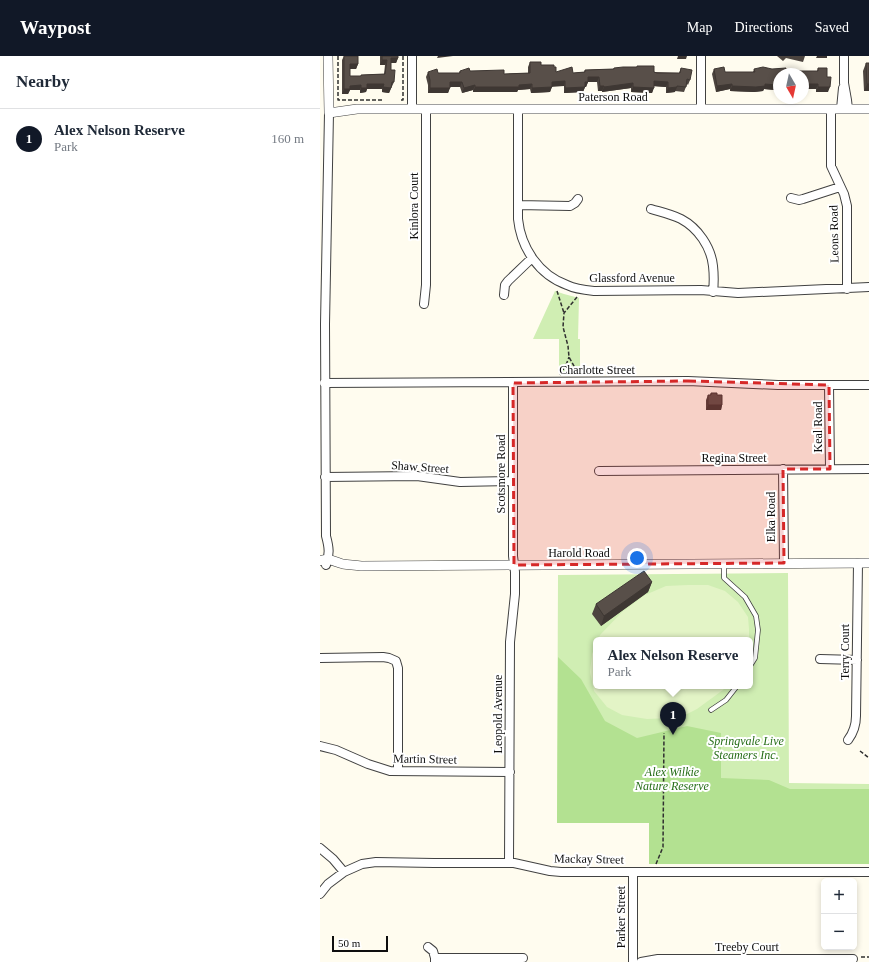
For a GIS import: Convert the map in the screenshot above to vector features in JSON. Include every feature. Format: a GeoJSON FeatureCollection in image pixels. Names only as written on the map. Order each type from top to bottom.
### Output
{"type":"FeatureCollection","features":[{"type":"Feature","properties":{"kind":"street"},"geometry":{"type":"LineString","coordinates":[[324,562],[323,547],[326,536],[322,406],[324,383],[324,205],[329,109],[328,56]]}},
{"type":"Feature","properties":{"kind":"street"},"geometry":{"type":"LineString","coordinates":[[412,56],[412,109]]}},
{"type":"Feature","properties":{"kind":"street"},"geometry":{"type":"LineString","coordinates":[[701,56],[701,109]]}},
{"type":"Feature","properties":{"kind":"street"},"geometry":{"type":"LineString","coordinates":[[844,56],[844,83],[841,100],[844,109]]}},
{"type":"Feature","properties":{"kind":"street","name":"Paterson Road"},"geometry":{"type":"LineString","coordinates":[[329,109],[869,109]]}},
{"type":"Feature","properties":{"kind":"street","name":"Kinlora Court"},"geometry":{"type":"LineString","coordinates":[[424,304],[426,285],[426,109]]}},
{"type":"Feature","properties":{"kind":"street","name":"Glassford Avenue"},"geometry":{"type":"LineString","coordinates":[[518,109],[518,219],[520,231],[524,244],[532,258],[549,276],[562,284],[577,289],[594,290],[701,290],[738,293],[869,287]]}},
{"type":"Feature","properties":{"kind":"street","name":"Leons Road"},"geometry":{"type":"LineString","coordinates":[[831,109],[831,166],[844,194],[847,206],[847,288]]}},
{"type":"Feature","properties":{"kind":"street"},"geometry":{"type":"LineString","coordinates":[[790,198],[799,200],[840,188]]}},
{"type":"Feature","properties":{"kind":"street"},"geometry":{"type":"LineString","coordinates":[[518,205],[570,206],[578,199]]}},
{"type":"Feature","properties":{"kind":"street"},"geometry":{"type":"LineString","coordinates":[[651,209],[673,215],[682,220],[702,238],[710,252],[712,260],[714,292]]}},
{"type":"Feature","properties":{"kind":"street"},"geometry":{"type":"LineString","coordinates":[[504,295],[505,285],[508,281],[532,258]]}},
{"type":"Feature","properties":{"kind":"street","name":"Scotsmore Road"},"geometry":{"type":"LineString","coordinates":[[513,382],[514,565]]}},
{"type":"Feature","properties":{"kind":"street","name":"Charlotte Street"},"geometry":{"type":"LineString","coordinates":[[324,383],[688,382],[778,386],[869,385]]}},
{"type":"Feature","properties":{"kind":"street","name":"Keal Road"},"geometry":{"type":"LineString","coordinates":[[830,385],[830,469]]}},
{"type":"Feature","properties":{"kind":"street","name":"Regina Street"},"geometry":{"type":"LineString","coordinates":[[600,471],[869,469]]}},
{"type":"Feature","properties":{"kind":"street","name":"Elka Road"},"geometry":{"type":"LineString","coordinates":[[783,470],[784,564]]}},
{"type":"Feature","properties":{"kind":"street","name":"Shaw Street"},"geometry":{"type":"LineString","coordinates":[[325,477],[417,476],[460,482],[513,481]]}},
{"type":"Feature","properties":{"kind":"street","name":"Harold Road"},"geometry":{"type":"LineString","coordinates":[[324,562],[342,569],[361,566],[869,563]]}},
{"type":"Feature","properties":{"kind":"street","name":"Terry Court"},"geometry":{"type":"LineString","coordinates":[[848,740],[852,734],[856,722],[858,563]]}},
{"type":"Feature","properties":{"kind":"street","name":"Leopold Avenue"},"geometry":{"type":"LineString","coordinates":[[509,863],[510,642],[515,603],[514,565]]}},
{"type":"Feature","properties":{"kind":"street"},"geometry":{"type":"LineString","coordinates":[[320,658],[383,657],[396,661],[398,668],[398,771]]}},
{"type":"Feature","properties":{"kind":"street"},"geometry":{"type":"LineString","coordinates":[[820,659],[857,660]]}},
{"type":"Feature","properties":{"kind":"street","name":"Martin Street"},"geometry":{"type":"LineString","coordinates":[[320,746],[336,750],[359,761],[390,770],[510,772]]}},
{"type":"Feature","properties":{"kind":"street"},"geometry":{"type":"LineString","coordinates":[[320,848],[344,872]]}},
{"type":"Feature","properties":{"kind":"street","name":"Mackay Street"},"geometry":{"type":"LineString","coordinates":[[320,894],[328,884],[344,872],[362,864],[376,862],[509,863],[554,872],[869,872]]}},
{"type":"Feature","properties":{"kind":"street","name":"Parker Street"},"geometry":{"type":"LineString","coordinates":[[633,872],[633,962]]}},
{"type":"Feature","properties":{"kind":"street"},"geometry":{"type":"LineString","coordinates":[[428,947],[433,951],[435,960],[523,958]]}},
{"type":"Feature","properties":{"kind":"street","name":"Treeby Court"},"geometry":{"type":"LineString","coordinates":[[641,962],[658,959],[853,959]]}},
{"type":"Feature","properties":{"kind":"lane"},"geometry":{"type":"LineString","coordinates":[[724,564],[724,578],[745,596],[756,616],[758,637],[755,658],[753,661]]}},
{"type":"Feature","properties":{"kind":"lane"},"geometry":{"type":"LineString","coordinates":[[711,710],[726,700],[735,689]]}},
{"type":"Feature","properties":{"kind":"path"},"geometry":{"type":"LineString","coordinates":[[338,56],[338,100],[389,100]]}},
{"type":"Feature","properties":{"kind":"path"},"geometry":{"type":"LineString","coordinates":[[396,100],[403,100],[403,56]]}},
{"type":"Feature","properties":{"kind":"path"},"geometry":{"type":"LineString","coordinates":[[557,291],[564,313],[563,327],[569,357],[579,375]]}},
{"type":"Feature","properties":{"kind":"path"},"geometry":{"type":"LineString","coordinates":[[564,313],[577,297]]}},
{"type":"Feature","properties":{"kind":"path"},"geometry":{"type":"LineString","coordinates":[[560,375],[569,357]]}},
{"type":"Feature","properties":{"kind":"path"},"geometry":{"type":"LineString","coordinates":[[653,872],[663,847],[664,733]]}},
{"type":"Feature","properties":{"kind":"path"},"geometry":{"type":"LineString","coordinates":[[860,751],[869,758]]}},
{"type":"Feature","properties":{"kind":"highlighted area"},"geometry":{"type":"Polygon","coordinates":[[[688,381],[829,385],[830,469],[783,469],[784,563],[514,565],[513,383],[688,381]]]}},
{"type":"Feature","properties":{"kind":"green space"},"geometry":{"type":"Polygon","coordinates":[[[555,291],[579,298],[578,339],[580,339],[580,374],[559,374],[559,339],[533,339],[555,291]]]}},
{"type":"Feature","properties":{"kind":"green space","name":"Springvale Live Steamers Inc."},"geometry":{"type":"Polygon","coordinates":[[[788,573],[789,783],[869,784],[869,864],[649,864],[649,823],[557,823],[558,575],[788,573]]]}},
{"type":"Feature","properties":{"kind":"green space"},"geometry":{"type":"Polygon","coordinates":[[[708,585],[725,591],[738,602],[748,617],[749,637],[599,637],[622,612],[645,595],[666,586],[708,585]]]}},
{"type":"Feature","properties":{"kind":"green space"},"geometry":{"type":"Polygon","coordinates":[[[593,652],[593,686],[590,672],[593,652]]]}},
{"type":"Feature","properties":{"kind":"green space","name":"Alex Wilkie Nature Reserve"},"geometry":{"type":"Polygon","coordinates":[[[558,657],[581,679],[605,721],[637,738],[687,726],[721,733],[721,778],[769,780],[790,789],[869,789],[869,864],[649,864],[649,823],[557,823],[558,657]]]}},
{"type":"Feature","properties":{"kind":"green space"},"geometry":{"type":"Polygon","coordinates":[[[594,689],[724,689],[697,709],[687,714],[671,718],[647,719],[622,715],[607,707],[594,689]]]}},
{"type":"Feature","properties":{"kind":"building"},"geometry":{"type":"Polygon","coordinates":[[[344,56],[358,56],[358,64],[350,64],[350,76],[361,76],[385,74],[387,60],[382,60],[382,56],[398,56],[398,58],[391,58],[391,70],[395,70],[394,82],[392,82],[391,88],[383,87],[384,84],[367,84],[367,88],[361,88],[361,85],[350,86],[350,89],[344,89],[344,56]]]}},
{"type":"Feature","properties":{"kind":"building"},"geometry":{"type":"Polygon","coordinates":[[[530,62],[541,62],[541,65],[554,65],[554,67],[556,67],[556,72],[572,67],[573,73],[585,72],[585,70],[614,69],[637,66],[654,66],[654,72],[657,73],[680,73],[681,68],[692,70],[690,80],[687,79],[686,87],[677,86],[668,88],[668,82],[654,81],[654,88],[633,87],[633,83],[604,87],[600,86],[599,77],[588,77],[588,82],[585,82],[585,87],[565,88],[565,81],[552,82],[552,87],[532,88],[532,84],[519,85],[519,87],[475,87],[475,85],[464,88],[462,82],[450,82],[450,88],[430,88],[428,72],[437,69],[438,73],[460,73],[460,71],[469,68],[470,71],[504,70],[504,74],[530,73],[530,62]]]}},
{"type":"Feature","properties":{"kind":"building"},"geometry":{"type":"Polygon","coordinates":[[[866,63],[869,63],[869,84],[867,84],[866,63]]]}},
{"type":"Feature","properties":{"kind":"building"},"geometry":{"type":"Polygon","coordinates":[[[724,67],[725,72],[755,72],[754,69],[763,67],[773,69],[773,85],[765,84],[765,86],[756,87],[732,86],[732,84],[717,86],[714,69],[724,67]]]}},
{"type":"Feature","properties":{"kind":"building"},"geometry":{"type":"Polygon","coordinates":[[[818,68],[827,68],[827,77],[831,77],[830,87],[818,87],[818,84],[809,84],[809,71],[818,71],[818,68]]]}},
{"type":"Feature","properties":{"kind":"building"},"geometry":{"type":"Polygon","coordinates":[[[711,393],[722,395],[722,405],[708,405],[708,395],[711,395],[711,393]]]}},
{"type":"Feature","properties":{"kind":"building"},"geometry":{"type":"Polygon","coordinates":[[[644,571],[652,582],[604,616],[596,604],[644,571]]]}},
{"type":"Feature","properties":{"kind":"place","name":"Alex Nelson Reserve"},"geometry":{"type":"Point","coordinates":[673,735]}}]}
